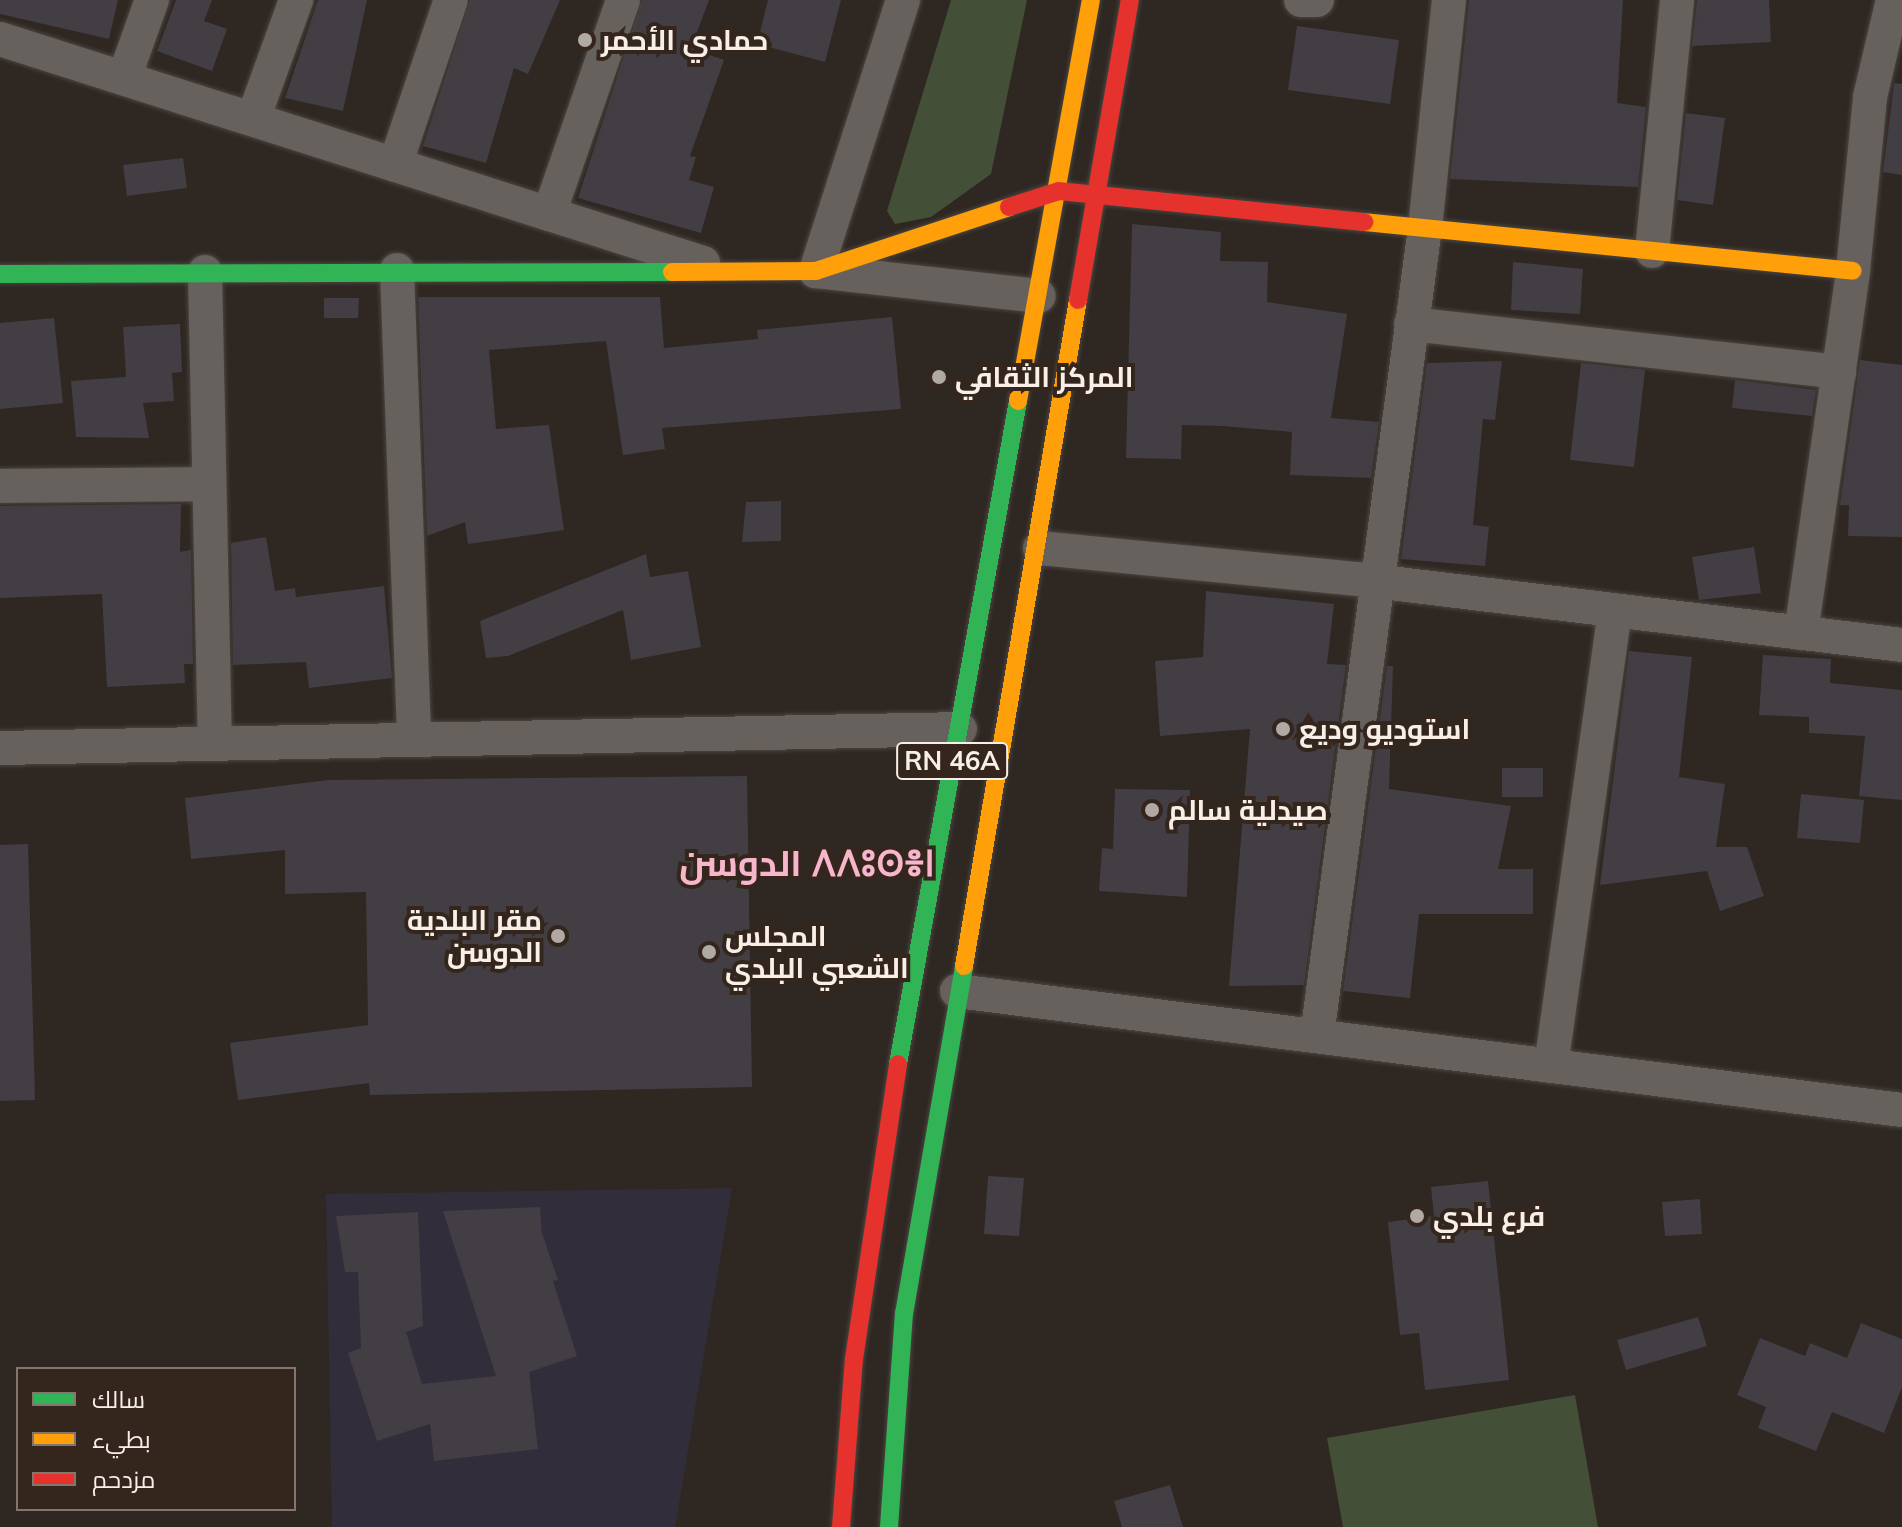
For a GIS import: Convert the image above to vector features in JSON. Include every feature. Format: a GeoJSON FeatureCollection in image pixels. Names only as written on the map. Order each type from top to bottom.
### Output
{"type":"FeatureCollection","features":[{"type":"Feature","properties":{"kind":"main road","name":"RN 46A"},"geometry":{"type":"LineString","coordinates":[[841,1527],[854,1359],[890,1106],[1059,191],[1091,0]]}},
{"type":"Feature","properties":{"kind":"main road","name":"RN 46A"},"geometry":{"type":"LineString","coordinates":[[889,1527],[904,1314],[957,991],[1040,548],[1094,193],[1130,0]]}},
{"type":"Feature","properties":{"kind":"main road"},"geometry":{"type":"LineString","coordinates":[[0,274],[715,267],[816,271],[1059,191],[1853,271]]}},
{"type":"Feature","properties":{"kind":"street"},"geometry":{"type":"LineString","coordinates":[[124,78],[152,0]]}},
{"type":"Feature","properties":{"kind":"street"},"geometry":{"type":"LineString","coordinates":[[253,119],[296,0]]}},
{"type":"Feature","properties":{"kind":"street"},"geometry":{"type":"LineString","coordinates":[[395,165],[451,0]]}},
{"type":"Feature","properties":{"kind":"street"},"geometry":{"type":"LineString","coordinates":[[549,214],[623,0]]}},
{"type":"Feature","properties":{"kind":"street"},"geometry":{"type":"LineString","coordinates":[[903,0],[816,271],[1039,296]]}},
{"type":"Feature","properties":{"kind":"street"},"geometry":{"type":"LineString","coordinates":[[1301,0],[1317,0]]}},
{"type":"Feature","properties":{"kind":"street"},"geometry":{"type":"LineString","coordinates":[[1317,1036],[1374,581],[1425,228],[1449,0]]}},
{"type":"Feature","properties":{"kind":"street"},"geometry":{"type":"LineString","coordinates":[[1652,251],[1677,0]]}},
{"type":"Feature","properties":{"kind":"street"},"geometry":{"type":"LineString","coordinates":[[1801,633],[1853,271],[1870,97],[1893,0]]}},
{"type":"Feature","properties":{"kind":"street"},"geometry":{"type":"LineString","coordinates":[[0,39],[715,267]]}},
{"type":"Feature","properties":{"kind":"street"},"geometry":{"type":"LineString","coordinates":[[397,270],[414,739]]}},
{"type":"Feature","properties":{"kind":"street"},"geometry":{"type":"LineString","coordinates":[[205,272],[215,743]]}},
{"type":"Feature","properties":{"kind":"street"},"geometry":{"type":"LineString","coordinates":[[1411,324],[1839,372]]}},
{"type":"Feature","properties":{"kind":"street"},"geometry":{"type":"LineString","coordinates":[[0,486],[209,484]]}},
{"type":"Feature","properties":{"kind":"street"},"geometry":{"type":"LineString","coordinates":[[1040,548],[1374,581],[1902,645]]}},
{"type":"Feature","properties":{"kind":"street"},"geometry":{"type":"LineString","coordinates":[[1551,1066],[1615,610]]}},
{"type":"Feature","properties":{"kind":"street"},"geometry":{"type":"LineString","coordinates":[[0,748],[960,729]]}},
{"type":"Feature","properties":{"kind":"street"},"geometry":{"type":"LineString","coordinates":[[957,991],[1902,1110]]}},
{"type":"Feature","properties":{"kind":"shaded area"},"geometry":{"type":"Polygon","coordinates":[[[732,1188],[675,1527],[332,1527],[326,1194],[732,1188]]]}},
{"type":"Feature","properties":{"kind":"green space"},"geometry":{"type":"Polygon","coordinates":[[[951,0],[1027,0],[991,174],[931,217],[895,224],[887,211],[951,0]]]}},
{"type":"Feature","properties":{"kind":"green space"},"geometry":{"type":"Polygon","coordinates":[[[1575,1395],[1598,1527],[1343,1527],[1327,1438],[1575,1395]]]}},
{"type":"Feature","properties":{"kind":"building"},"geometry":{"type":"Polygon","coordinates":[[[0,0],[118,0],[109,39],[0,14],[0,0]]]}},
{"type":"Feature","properties":{"kind":"building"},"geometry":{"type":"Polygon","coordinates":[[[176,0],[212,0],[204,21],[227,29],[212,71],[157,51],[176,0]]]}},
{"type":"Feature","properties":{"kind":"building"},"geometry":{"type":"Polygon","coordinates":[[[318,0],[367,0],[343,111],[285,98],[318,0]]]}},
{"type":"Feature","properties":{"kind":"building"},"geometry":{"type":"Polygon","coordinates":[[[470,0],[560,0],[528,74],[514,68],[486,163],[423,146],[470,0]]]}},
{"type":"Feature","properties":{"kind":"building"},"geometry":{"type":"Polygon","coordinates":[[[642,0],[709,0],[691,48],[724,60],[690,156],[696,157],[689,180],[714,187],[701,233],[578,198],[642,0]]]}},
{"type":"Feature","properties":{"kind":"building"},"geometry":{"type":"Polygon","coordinates":[[[768,0],[841,0],[825,62],[757,44],[768,0]]]}},
{"type":"Feature","properties":{"kind":"building"},"geometry":{"type":"Polygon","coordinates":[[[1469,0],[1623,0],[1617,103],[1646,107],[1638,187],[1450,179],[1469,0]]]}},
{"type":"Feature","properties":{"kind":"building"},"geometry":{"type":"Polygon","coordinates":[[[1697,0],[1769,0],[1771,42],[1692,46],[1697,0]]]}},
{"type":"Feature","properties":{"kind":"building"},"geometry":{"type":"Polygon","coordinates":[[[1297,26],[1399,40],[1390,104],[1288,90],[1297,26]]]}},
{"type":"Feature","properties":{"kind":"building"},"geometry":{"type":"Polygon","coordinates":[[[1894,83],[1902,84],[1902,175],[1883,172],[1894,83]]]}},
{"type":"Feature","properties":{"kind":"building"},"geometry":{"type":"Polygon","coordinates":[[[1686,113],[1725,118],[1713,205],[1677,200],[1686,113]]]}},
{"type":"Feature","properties":{"kind":"building"},"geometry":{"type":"Polygon","coordinates":[[[183,158],[187,188],[127,196],[123,165],[183,158]]]}},
{"type":"Feature","properties":{"kind":"building"},"geometry":{"type":"Polygon","coordinates":[[[1132,224],[1221,232],[1220,261],[1268,262],[1267,302],[1347,314],[1331,418],[1379,422],[1371,478],[1290,475],[1292,432],[1223,426],[1182,425],[1181,459],[1126,458],[1132,224]]]}},
{"type":"Feature","properties":{"kind":"building"},"geometry":{"type":"Polygon","coordinates":[[[1513,262],[1583,269],[1580,314],[1511,310],[1513,262]]]}},
{"type":"Feature","properties":{"kind":"building"},"geometry":{"type":"Polygon","coordinates":[[[418,297],[660,297],[664,348],[758,339],[757,330],[892,317],[901,409],[662,428],[665,449],[623,455],[606,341],[489,350],[496,429],[549,425],[564,530],[468,544],[465,522],[427,536],[418,297]]]}},
{"type":"Feature","properties":{"kind":"building"},"geometry":{"type":"Polygon","coordinates":[[[324,298],[359,298],[358,318],[324,318],[324,298]]]}},
{"type":"Feature","properties":{"kind":"building"},"geometry":{"type":"Polygon","coordinates":[[[54,318],[63,403],[0,409],[0,323],[54,318]]]}},
{"type":"Feature","properties":{"kind":"building"},"geometry":{"type":"Polygon","coordinates":[[[180,324],[182,372],[172,373],[174,401],[143,403],[149,438],[76,437],[71,381],[126,377],[123,327],[180,324]]]}},
{"type":"Feature","properties":{"kind":"building"},"geometry":{"type":"Polygon","coordinates":[[[1860,360],[1902,365],[1902,537],[1848,536],[1849,505],[1840,505],[1860,360]]]}},
{"type":"Feature","properties":{"kind":"building"},"geometry":{"type":"Polygon","coordinates":[[[1502,361],[1495,420],[1483,419],[1473,525],[1489,527],[1485,566],[1401,559],[1427,363],[1502,361]]]}},
{"type":"Feature","properties":{"kind":"building"},"geometry":{"type":"Polygon","coordinates":[[[1581,363],[1645,370],[1634,467],[1570,460],[1581,363]]]}},
{"type":"Feature","properties":{"kind":"building"},"geometry":{"type":"Polygon","coordinates":[[[1735,380],[1816,390],[1812,416],[1732,408],[1735,380]]]}},
{"type":"Feature","properties":{"kind":"building"},"geometry":{"type":"Polygon","coordinates":[[[781,501],[781,541],[742,542],[746,502],[781,501]]]}},
{"type":"Feature","properties":{"kind":"building"},"geometry":{"type":"Polygon","coordinates":[[[181,504],[180,552],[191,550],[193,664],[184,664],[185,683],[107,687],[102,594],[0,598],[0,506],[181,504]]]}},
{"type":"Feature","properties":{"kind":"building"},"geometry":{"type":"Polygon","coordinates":[[[266,537],[275,591],[295,588],[296,597],[384,586],[392,678],[309,688],[306,662],[233,665],[231,543],[266,537]]]}},
{"type":"Feature","properties":{"kind":"building"},"geometry":{"type":"Polygon","coordinates":[[[1754,547],[1761,593],[1699,600],[1692,557],[1754,547]]]}},
{"type":"Feature","properties":{"kind":"building"},"geometry":{"type":"Polygon","coordinates":[[[646,554],[650,577],[688,571],[701,647],[631,660],[623,610],[508,656],[486,658],[480,621],[646,554]]]}},
{"type":"Feature","properties":{"kind":"building"},"geometry":{"type":"Polygon","coordinates":[[[1206,591],[1334,604],[1327,664],[1346,665],[1304,985],[1229,986],[1250,729],[1160,736],[1155,661],[1203,657],[1206,591]]]}},
{"type":"Feature","properties":{"kind":"building"},"geometry":{"type":"Polygon","coordinates":[[[1629,651],[1692,657],[1679,777],[1725,784],[1716,847],[1747,847],[1764,896],[1720,911],[1707,871],[1600,885],[1629,651]]]}},
{"type":"Feature","properties":{"kind":"building"},"geometry":{"type":"Polygon","coordinates":[[[1763,655],[1831,659],[1830,683],[1902,690],[1902,800],[1859,796],[1865,736],[1809,733],[1809,717],[1759,715],[1763,655]]]}},
{"type":"Feature","properties":{"kind":"building"},"geometry":{"type":"Polygon","coordinates":[[[1387,666],[1393,666],[1389,789],[1511,806],[1498,869],[1533,869],[1533,914],[1419,914],[1410,998],[1343,991],[1387,666]]]}},
{"type":"Feature","properties":{"kind":"building"},"geometry":{"type":"Polygon","coordinates":[[[1502,768],[1543,768],[1543,797],[1502,797],[1502,768]]]}},
{"type":"Feature","properties":{"kind":"building","name":"مقر البلدية الدوسن"},"geometry":{"type":"Polygon","coordinates":[[[747,776],[752,1087],[370,1095],[369,1083],[238,1100],[230,1043],[368,1025],[366,892],[285,894],[285,850],[191,859],[185,798],[328,780],[747,776]]]}},
{"type":"Feature","properties":{"kind":"building"},"geometry":{"type":"Polygon","coordinates":[[[1115,789],[1190,790],[1187,897],[1099,891],[1102,848],[1113,849],[1115,789]]]}},
{"type":"Feature","properties":{"kind":"building"},"geometry":{"type":"Polygon","coordinates":[[[1801,794],[1864,800],[1860,843],[1797,838],[1801,794]]]}},
{"type":"Feature","properties":{"kind":"building"},"geometry":{"type":"Polygon","coordinates":[[[28,844],[35,1100],[0,1101],[0,845],[28,844]]]}},
{"type":"Feature","properties":{"kind":"building"},"geometry":{"type":"Polygon","coordinates":[[[988,1176],[1024,1178],[1019,1236],[984,1234],[988,1176]]]}},
{"type":"Feature","properties":{"kind":"building"},"geometry":{"type":"Polygon","coordinates":[[[1488,1181],[1509,1380],[1425,1390],[1419,1333],[1400,1335],[1388,1222],[1434,1216],[1431,1187],[1488,1181]]]}},
{"type":"Feature","properties":{"kind":"building"},"geometry":{"type":"Polygon","coordinates":[[[1700,1199],[1702,1234],[1665,1236],[1662,1202],[1700,1199]]]}},
{"type":"Feature","properties":{"kind":"building"},"geometry":{"type":"Polygon","coordinates":[[[540,1207],[542,1233],[558,1280],[553,1281],[577,1356],[529,1372],[538,1449],[434,1461],[430,1424],[377,1441],[348,1353],[361,1348],[358,1272],[345,1272],[336,1216],[418,1212],[423,1326],[406,1332],[422,1384],[496,1376],[443,1211],[540,1207]]]}},
{"type":"Feature","properties":{"kind":"building"},"geometry":{"type":"Polygon","coordinates":[[[1698,1317],[1707,1346],[1626,1370],[1617,1340],[1698,1317]]]}},
{"type":"Feature","properties":{"kind":"building"},"geometry":{"type":"Polygon","coordinates":[[[1861,1323],[1902,1339],[1902,1387],[1884,1433],[1832,1412],[1816,1451],[1758,1428],[1766,1407],[1737,1395],[1760,1338],[1805,1356],[1810,1343],[1847,1358],[1861,1323]]]}},
{"type":"Feature","properties":{"kind":"building"},"geometry":{"type":"Polygon","coordinates":[[[1170,1485],[1183,1527],[1122,1527],[1114,1501],[1170,1485]]]}},
{"type":"Feature","properties":{"kind":"traffic: fast"},"geometry":{"type":"LineString","coordinates":[[0,274],[672,272]]}},
{"type":"Feature","properties":{"kind":"traffic: fast"},"geometry":{"type":"LineString","coordinates":[[898,1064],[1018,401]]}},
{"type":"Feature","properties":{"kind":"traffic: fast"},"geometry":{"type":"LineString","coordinates":[[889,1527],[904,1314],[964,966]]}},
{"type":"Feature","properties":{"kind":"traffic: slow"},"geometry":{"type":"LineString","coordinates":[[1018,401],[1091,0]]}},
{"type":"Feature","properties":{"kind":"traffic: slow"},"geometry":{"type":"LineString","coordinates":[[672,272],[816,271],[1009,207]]}},
{"type":"Feature","properties":{"kind":"traffic: slow"},"geometry":{"type":"LineString","coordinates":[[1364,222],[1853,271]]}},
{"type":"Feature","properties":{"kind":"traffic: slow"},"geometry":{"type":"LineString","coordinates":[[964,966],[1078,300]]}},
{"type":"Feature","properties":{"kind":"traffic: jam"},"geometry":{"type":"LineString","coordinates":[[1078,300],[1130,0]]}},
{"type":"Feature","properties":{"kind":"traffic: jam"},"geometry":{"type":"LineString","coordinates":[[1009,207],[1059,191],[1364,222]]}},
{"type":"Feature","properties":{"kind":"traffic: jam"},"geometry":{"type":"LineString","coordinates":[[841,1527],[854,1359],[898,1064]]}},
{"type":"Feature","properties":{"kind":"place","name":"حمادي الأحمر"},"geometry":{"type":"Point","coordinates":[585,40]}},
{"type":"Feature","properties":{"kind":"place","name":"المركز الثقافي"},"geometry":{"type":"Point","coordinates":[939,377]}},
{"type":"Feature","properties":{"kind":"place","name":"استوديو وديع"},"geometry":{"type":"Point","coordinates":[1283,729]}},
{"type":"Feature","properties":{"kind":"place","name":"صيدلية سالم"},"geometry":{"type":"Point","coordinates":[1152,810]}},
{"type":"Feature","properties":{"kind":"place","name":"مقر البلدية الدوسن"},"geometry":{"type":"Point","coordinates":[558,936]}},
{"type":"Feature","properties":{"kind":"place","name":"المجلس الشعبي البلدي"},"geometry":{"type":"Point","coordinates":[709,952]}},
{"type":"Feature","properties":{"kind":"place","name":"فرع بلدي"},"geometry":{"type":"Point","coordinates":[1417,1216]}},
{"type":"Feature","properties":{"kind":"district","name":"الدوسن ⴷⴷⵓⵙⴻⵏ"},"geometry":{"type":"Point","coordinates":[807,863]}}]}
